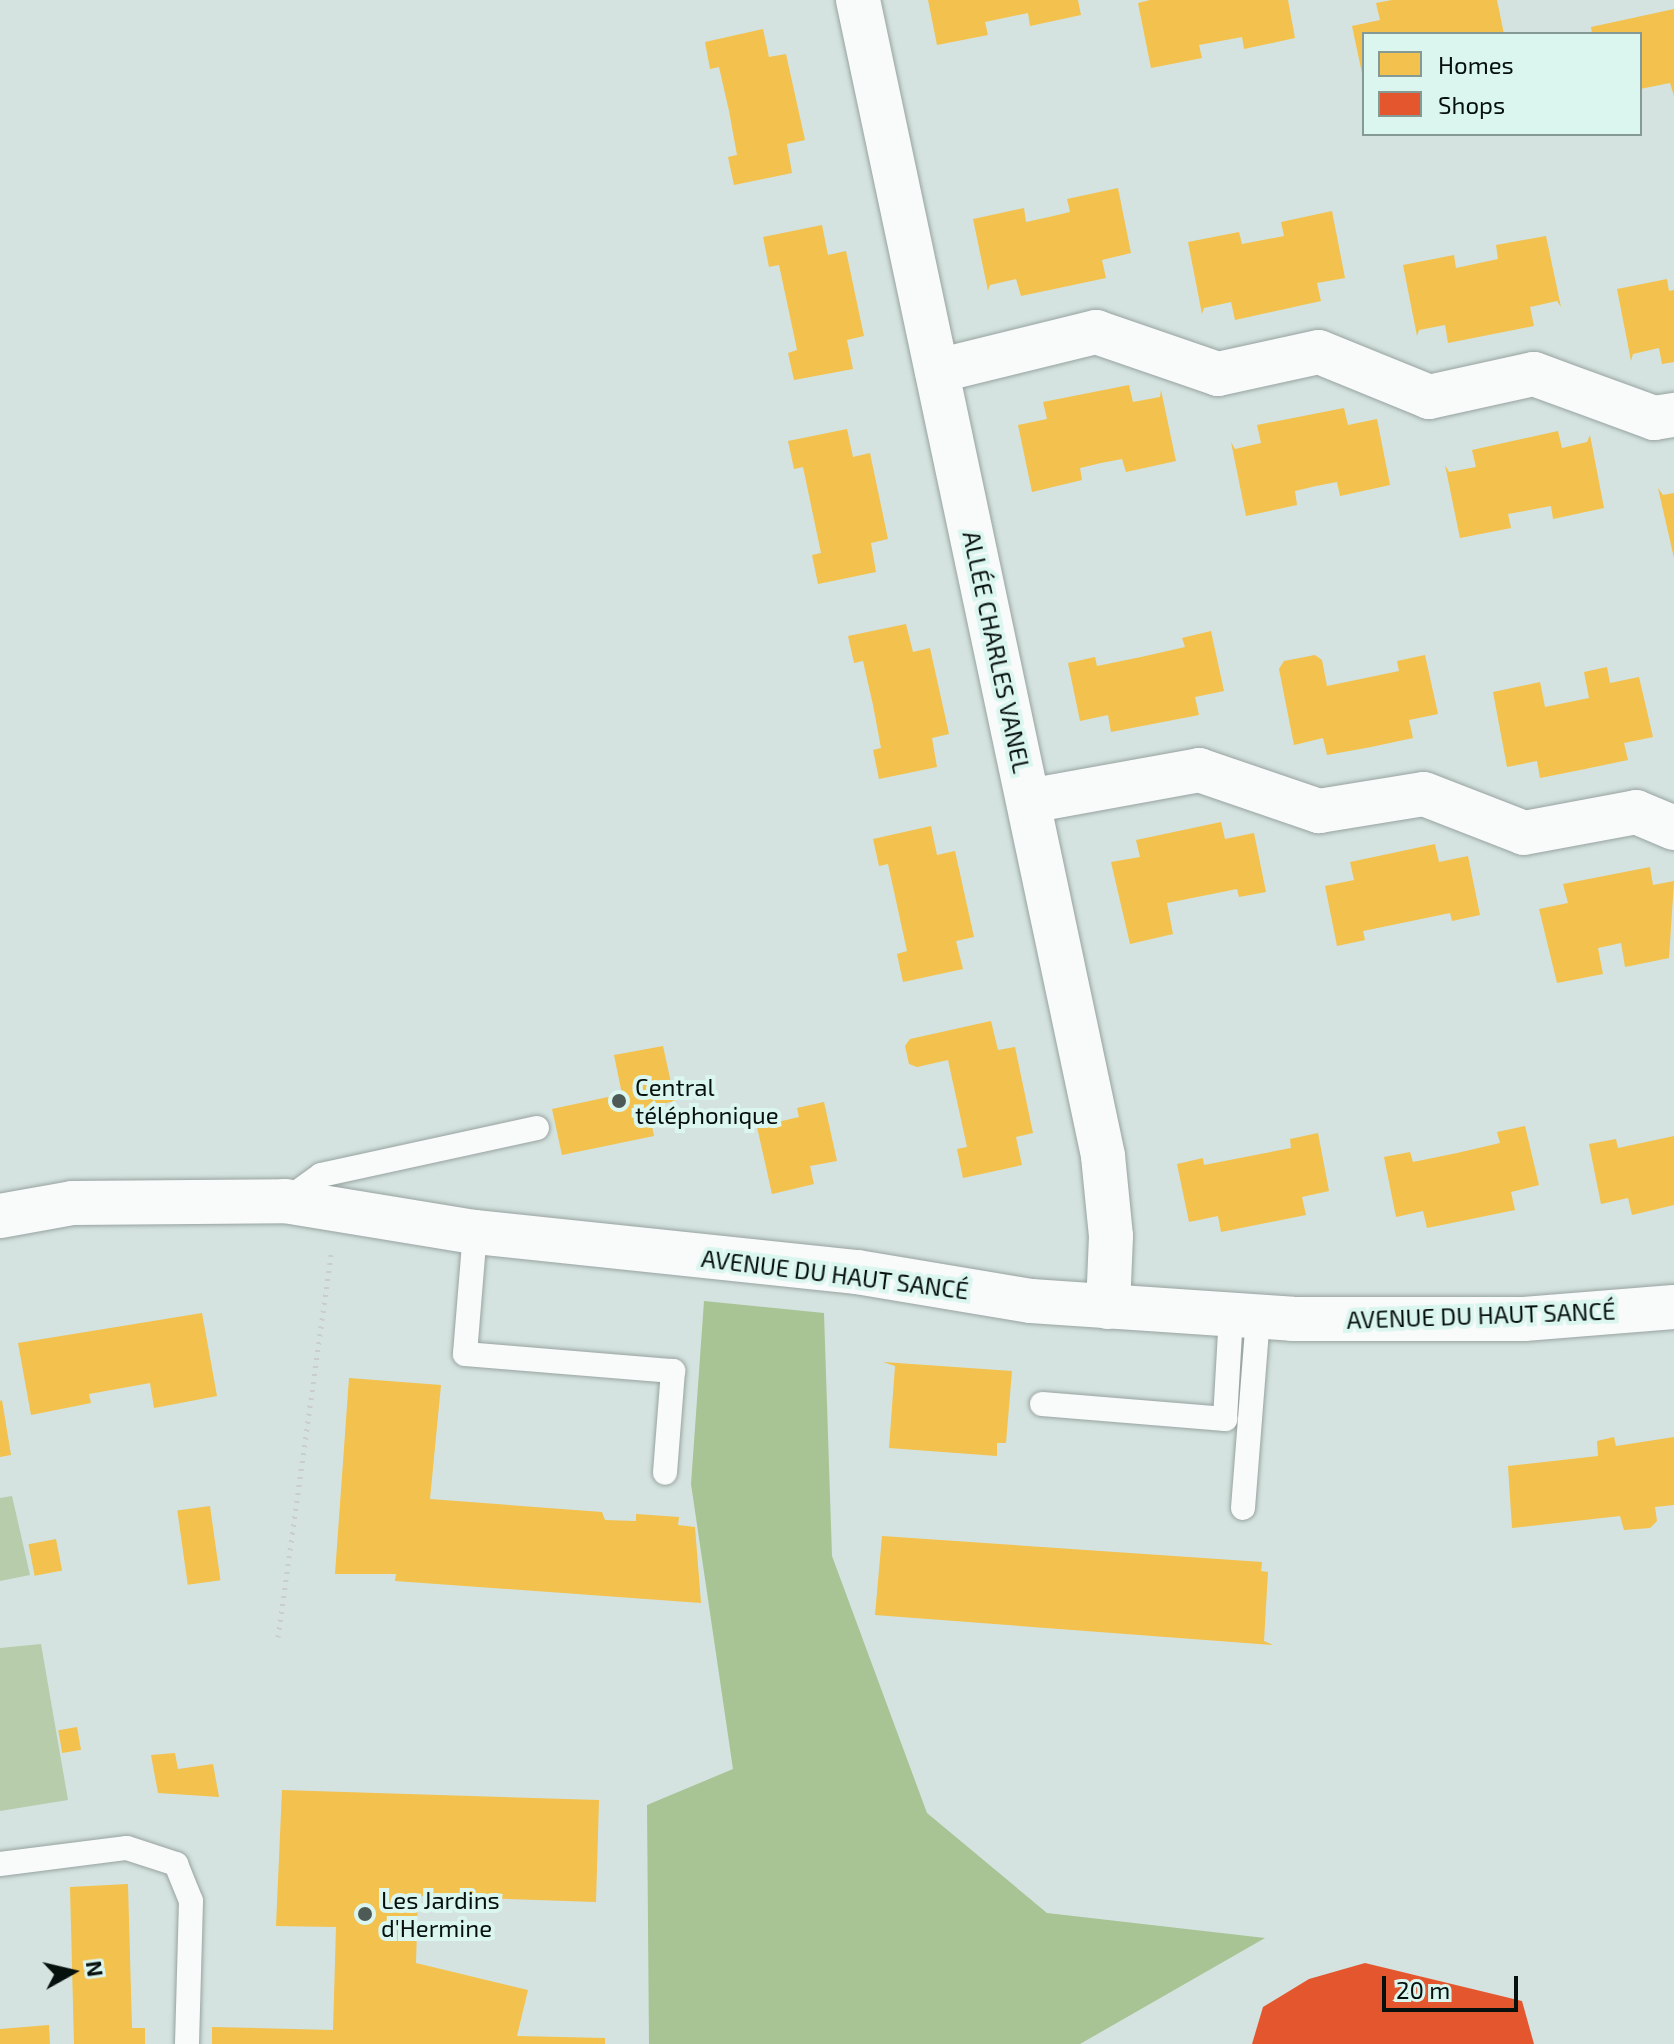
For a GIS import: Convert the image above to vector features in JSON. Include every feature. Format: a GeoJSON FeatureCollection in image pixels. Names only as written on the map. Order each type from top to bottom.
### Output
{"type":"FeatureCollection","features":[{"type":"Feature","properties":{"kind":"street","name":"ALLÉE CHARLES VANEL"},"geometry":{"type":"LineString","coordinates":[[858,0],[1103,1156],[1111,1236],[1108,1307]]}},
{"type":"Feature","properties":{"kind":"street"},"geometry":{"type":"LineString","coordinates":[[937,371],[1096,332],[1218,374],[1319,352],[1429,397],[1534,374],[1654,418],[1674,415]]}},
{"type":"Feature","properties":{"kind":"street"},"geometry":{"type":"LineString","coordinates":[[1029,801],[1199,770],[1319,811],[1424,794],[1524,833],[1636,812],[1674,828]]}},
{"type":"Feature","properties":{"kind":"street","name":"AVENUE DU HAUT SANCÉ"},"geometry":{"type":"LineString","coordinates":[[0,1216],[72,1203],[285,1201],[475,1232],[857,1272],[1031,1301],[1245,1316],[1409,1322],[1674,1307]]}},
{"type":"Feature","properties":{"kind":"lane"},"geometry":{"type":"LineString","coordinates":[[285,1201],[321,1175],[537,1128]]}},
{"type":"Feature","properties":{"kind":"lane"},"geometry":{"type":"LineString","coordinates":[[475,1232],[465,1354],[673,1371],[665,1473]]}},
{"type":"Feature","properties":{"kind":"lane"},"geometry":{"type":"LineString","coordinates":[[1042,1404],[1225,1419],[1245,1316]]}},
{"type":"Feature","properties":{"kind":"lane"},"geometry":{"type":"LineString","coordinates":[[1243,1508],[1245,1316]]}},
{"type":"Feature","properties":{"kind":"lane"},"geometry":{"type":"LineString","coordinates":[[0,1864],[127,1848],[176,1864],[191,1901],[187,2044]]}},
{"type":"Feature","properties":{"kind":"path"},"geometry":{"type":"LineString","coordinates":[[278,1637],[337,1209]]}},
{"type":"Feature","properties":{"kind":"green space"},"geometry":{"type":"Polygon","coordinates":[[[704,1301],[824,1313],[832,1556],[927,1813],[1047,1913],[1265,1938],[1080,2044],[649,2044],[647,1805],[733,1769],[691,1484],[704,1301]]]}},
{"type":"Feature","properties":{"kind":"green space"},"geometry":{"type":"Polygon","coordinates":[[[12,1496],[30,1575],[0,1581],[0,1498],[12,1496]]]}},
{"type":"Feature","properties":{"kind":"green space"},"geometry":{"type":"Polygon","coordinates":[[[41,1644],[68,1800],[0,1811],[0,1648],[41,1644]]]}},
{"type":"Feature","properties":{"kind":"building: Homes"},"geometry":{"type":"Polygon","coordinates":[[[928,0],[1078,0],[1081,15],[1030,26],[1028,13],[985,22],[988,35],[937,45],[928,0]]]}},
{"type":"Feature","properties":{"kind":"building: Homes"},"geometry":{"type":"Polygon","coordinates":[[[1150,0],[1288,0],[1295,38],[1244,49],[1242,37],[1199,45],[1202,58],[1151,68],[1138,3],[1150,0]]]}},
{"type":"Feature","properties":{"kind":"building: Homes"},"geometry":{"type":"Polygon","coordinates":[[[1392,0],[1497,0],[1504,32],[1362,32],[1362,73],[1352,26],[1380,20],[1376,3],[1392,0]]]}},
{"type":"Feature","properties":{"kind":"building: Homes"},"geometry":{"type":"Polygon","coordinates":[[[1674,9],[1674,96],[1670,83],[1642,89],[1642,32],[1592,32],[1591,27],[1674,9]]]}},
{"type":"Feature","properties":{"kind":"building: Homes"},"geometry":{"type":"Polygon","coordinates":[[[763,29],[769,57],[786,54],[805,140],[787,144],[792,173],[734,185],[728,157],[737,155],[729,111],[719,67],[710,69],[705,42],[763,29]]]}},
{"type":"Feature","properties":{"kind":"building: Homes"},"geometry":{"type":"Polygon","coordinates":[[[1118,188],[1131,253],[1102,260],[1106,278],[1021,296],[1016,279],[990,285],[988,291],[973,219],[1024,208],[1026,222],[1070,212],[1067,199],[1118,188]]]}},
{"type":"Feature","properties":{"kind":"building: Homes"},"geometry":{"type":"Polygon","coordinates":[[[1332,211],[1345,278],[1317,283],[1321,301],[1235,320],[1231,302],[1204,308],[1202,314],[1188,242],[1239,232],[1242,244],[1284,236],[1281,222],[1332,211]]]}},
{"type":"Feature","properties":{"kind":"building: Homes"},"geometry":{"type":"Polygon","coordinates":[[[822,225],[828,255],[846,251],[864,336],[847,340],[853,369],[794,380],[788,353],[797,350],[779,265],[769,267],[763,237],[822,225]]]}},
{"type":"Feature","properties":{"kind":"building: Homes"},"geometry":{"type":"Polygon","coordinates":[[[1546,236],[1561,307],[1557,301],[1530,307],[1534,326],[1448,343],[1445,325],[1419,330],[1417,336],[1403,265],[1454,255],[1456,268],[1498,259],[1496,245],[1546,236]]]}},
{"type":"Feature","properties":{"kind":"building: Homes"},"geometry":{"type":"Polygon","coordinates":[[[1667,279],[1669,291],[1674,290],[1674,362],[1662,364],[1659,348],[1633,354],[1631,361],[1617,289],[1667,279]]]}},
{"type":"Feature","properties":{"kind":"building: Homes"},"geometry":{"type":"Polygon","coordinates":[[[1129,385],[1133,402],[1160,397],[1161,390],[1176,461],[1126,472],[1122,459],[1101,463],[1080,468],[1082,480],[1032,492],[1018,425],[1047,419],[1043,402],[1129,385]]]}},
{"type":"Feature","properties":{"kind":"building: Homes"},"geometry":{"type":"Polygon","coordinates":[[[1344,408],[1348,425],[1377,419],[1390,485],[1340,496],[1337,482],[1316,486],[1295,491],[1297,505],[1246,516],[1231,442],[1235,449],[1261,443],[1257,425],[1344,408]]]}},
{"type":"Feature","properties":{"kind":"building: Homes"},"geometry":{"type":"Polygon","coordinates":[[[847,429],[853,457],[870,453],[888,539],[871,543],[876,572],[818,584],[812,555],[821,553],[803,467],[794,469],[788,441],[847,429]]]}},
{"type":"Feature","properties":{"kind":"building: Homes"},"geometry":{"type":"Polygon","coordinates":[[[1558,431],[1562,448],[1587,442],[1590,435],[1604,508],[1553,519],[1551,506],[1508,514],[1511,528],[1460,538],[1445,465],[1449,472],[1476,467],[1472,450],[1558,431]]]}},
{"type":"Feature","properties":{"kind":"building: Homes"},"geometry":{"type":"Polygon","coordinates":[[[1658,488],[1663,495],[1674,493],[1674,558],[1658,488]]]}},
{"type":"Feature","properties":{"kind":"building: Homes"},"geometry":{"type":"Polygon","coordinates":[[[906,624],[913,652],[930,648],[949,734],[932,738],[937,767],[879,779],[873,750],[881,748],[873,705],[863,661],[854,663],[848,636],[906,624]]]}},
{"type":"Feature","properties":{"kind":"building: Homes"},"geometry":{"type":"Polygon","coordinates":[[[1211,631],[1224,691],[1195,697],[1199,715],[1111,732],[1108,715],[1080,721],[1068,663],[1095,657],[1097,666],[1141,657],[1185,647],[1182,638],[1211,631]]]}},
{"type":"Feature","properties":{"kind":"building: Homes"},"geometry":{"type":"Polygon","coordinates":[[[1315,655],[1322,660],[1327,686],[1399,671],[1397,661],[1425,655],[1438,714],[1409,720],[1413,738],[1327,755],[1323,738],[1294,745],[1279,669],[1284,661],[1315,655]]]}},
{"type":"Feature","properties":{"kind":"building: Homes"},"geometry":{"type":"Polygon","coordinates":[[[1607,667],[1610,683],[1639,677],[1653,737],[1624,743],[1628,760],[1585,769],[1540,778],[1537,761],[1507,767],[1493,692],[1540,682],[1545,707],[1589,698],[1584,672],[1607,667]]]}},
{"type":"Feature","properties":{"kind":"building: Homes"},"geometry":{"type":"Polygon","coordinates":[[[1221,822],[1225,839],[1254,833],[1266,892],[1239,897],[1237,889],[1167,903],[1173,934],[1130,944],[1111,862],[1140,857],[1136,840],[1221,822]]]}},
{"type":"Feature","properties":{"kind":"building: Homes"},"geometry":{"type":"Polygon","coordinates":[[[931,826],[937,855],[955,851],[974,937],[956,941],[963,969],[903,982],[897,954],[907,951],[888,864],[879,866],[873,839],[931,826]]]}},
{"type":"Feature","properties":{"kind":"building: Homes"},"geometry":{"type":"Polygon","coordinates":[[[1435,844],[1439,862],[1468,856],[1480,915],[1452,921],[1450,913],[1363,931],[1365,940],[1337,946],[1325,886],[1354,880],[1350,862],[1435,844]]]}},
{"type":"Feature","properties":{"kind":"building: Homes"},"geometry":{"type":"Polygon","coordinates":[[[1650,867],[1653,885],[1674,881],[1669,958],[1625,967],[1621,943],[1598,948],[1603,974],[1557,983],[1539,909],[1568,903],[1563,884],[1650,867]]]}},
{"type":"Feature","properties":{"kind":"building: Homes"},"geometry":{"type":"Polygon","coordinates":[[[991,1021],[998,1050],[1015,1047],[1033,1133],[1016,1137],[1022,1165],[963,1178],[957,1149],[967,1147],[948,1060],[917,1067],[909,1064],[905,1046],[910,1039],[991,1021]]]}},
{"type":"Feature","properties":{"kind":"building: Homes","name":"Central téléphonique"},"geometry":{"type":"Polygon","coordinates":[[[663,1046],[675,1101],[648,1107],[654,1136],[562,1155],[552,1109],[622,1094],[614,1055],[663,1046]]]}},
{"type":"Feature","properties":{"kind":"building: Homes"},"geometry":{"type":"Polygon","coordinates":[[[824,1102],[837,1161],[810,1166],[814,1184],[772,1194],[757,1127],[799,1117],[797,1108],[824,1102]]]}},
{"type":"Feature","properties":{"kind":"building: Homes"},"geometry":{"type":"Polygon","coordinates":[[[1525,1126],[1539,1185],[1511,1192],[1515,1210],[1427,1228],[1423,1211],[1396,1217],[1384,1157],[1410,1152],[1413,1162],[1457,1153],[1500,1143],[1497,1132],[1525,1126]]]}},
{"type":"Feature","properties":{"kind":"building: Homes"},"geometry":{"type":"Polygon","coordinates":[[[1318,1133],[1329,1191],[1302,1197],[1306,1215],[1221,1232],[1218,1216],[1189,1222],[1177,1164],[1203,1158],[1204,1165],[1291,1148],[1290,1139],[1318,1133]]]}},
{"type":"Feature","properties":{"kind":"building: Homes"},"geometry":{"type":"Polygon","coordinates":[[[1674,1136],[1674,1205],[1632,1215],[1628,1198],[1601,1204],[1589,1144],[1616,1139],[1618,1148],[1674,1136]]]}},
{"type":"Feature","properties":{"kind":"building: Homes"},"geometry":{"type":"Polygon","coordinates":[[[202,1313],[217,1396],[154,1408],[150,1383],[89,1394],[91,1403],[31,1415],[18,1343],[202,1313]]]}},
{"type":"Feature","properties":{"kind":"building: Homes"},"geometry":{"type":"Polygon","coordinates":[[[883,1362],[1012,1371],[1006,1443],[997,1443],[997,1456],[889,1448],[895,1366],[883,1362]]]}},
{"type":"Feature","properties":{"kind":"building: Homes"},"geometry":{"type":"Polygon","coordinates":[[[349,1378],[441,1385],[430,1499],[602,1512],[605,1520],[636,1521],[636,1514],[679,1517],[678,1525],[695,1527],[701,1603],[395,1581],[396,1574],[335,1574],[349,1378]]]}},
{"type":"Feature","properties":{"kind":"building: Homes"},"geometry":{"type":"Polygon","coordinates":[[[0,1401],[11,1455],[0,1457],[0,1401]]]}},
{"type":"Feature","properties":{"kind":"building: Homes"},"geometry":{"type":"Polygon","coordinates":[[[1614,1437],[1616,1446],[1674,1437],[1674,1505],[1655,1507],[1657,1521],[1650,1528],[1624,1530],[1620,1516],[1512,1528],[1508,1466],[1598,1456],[1597,1441],[1614,1437]]]}},
{"type":"Feature","properties":{"kind":"building: Homes"},"geometry":{"type":"Polygon","coordinates":[[[210,1506],[220,1580],[188,1585],[177,1511],[210,1506]]]}},
{"type":"Feature","properties":{"kind":"building: Homes"},"geometry":{"type":"Polygon","coordinates":[[[882,1536],[1262,1562],[1261,1571],[1268,1572],[1264,1641],[1273,1645],[875,1615],[882,1536]]]}},
{"type":"Feature","properties":{"kind":"building: Homes"},"geometry":{"type":"Polygon","coordinates":[[[56,1539],[62,1570],[35,1576],[29,1544],[56,1539]]]}},
{"type":"Feature","properties":{"kind":"building: Homes"},"geometry":{"type":"Polygon","coordinates":[[[77,1727],[81,1750],[62,1753],[58,1730],[77,1727]]]}},
{"type":"Feature","properties":{"kind":"building: Homes"},"geometry":{"type":"Polygon","coordinates":[[[175,1753],[178,1769],[213,1764],[219,1797],[158,1793],[151,1755],[175,1753]]]}},
{"type":"Feature","properties":{"kind":"building: Homes","name":"Les Jardins d'Hermine"},"geometry":{"type":"Polygon","coordinates":[[[282,1790],[599,1800],[596,1902],[418,1896],[416,1963],[528,1990],[517,2036],[605,2038],[605,2044],[212,2044],[212,2027],[333,2030],[336,1927],[276,1926],[282,1790]]]}},
{"type":"Feature","properties":{"kind":"building: Homes"},"geometry":{"type":"Polygon","coordinates":[[[128,1884],[132,2028],[145,2028],[145,2044],[74,2044],[70,1887],[128,1884]]]}},
{"type":"Feature","properties":{"kind":"building: Homes"},"geometry":{"type":"Polygon","coordinates":[[[49,2025],[50,2044],[0,2044],[0,2029],[49,2025]]]}},
{"type":"Feature","properties":{"kind":"building: Shops"},"geometry":{"type":"Polygon","coordinates":[[[1365,1963],[1522,2001],[1534,2044],[1252,2044],[1263,2007],[1309,1979],[1365,1963]]]}},
{"type":"Feature","properties":{"kind":"place","name":"Central téléphonique"},"geometry":{"type":"Point","coordinates":[619,1101]}},
{"type":"Feature","properties":{"kind":"place","name":"Les Jardins d'Hermine"},"geometry":{"type":"Point","coordinates":[365,1914]}}]}
